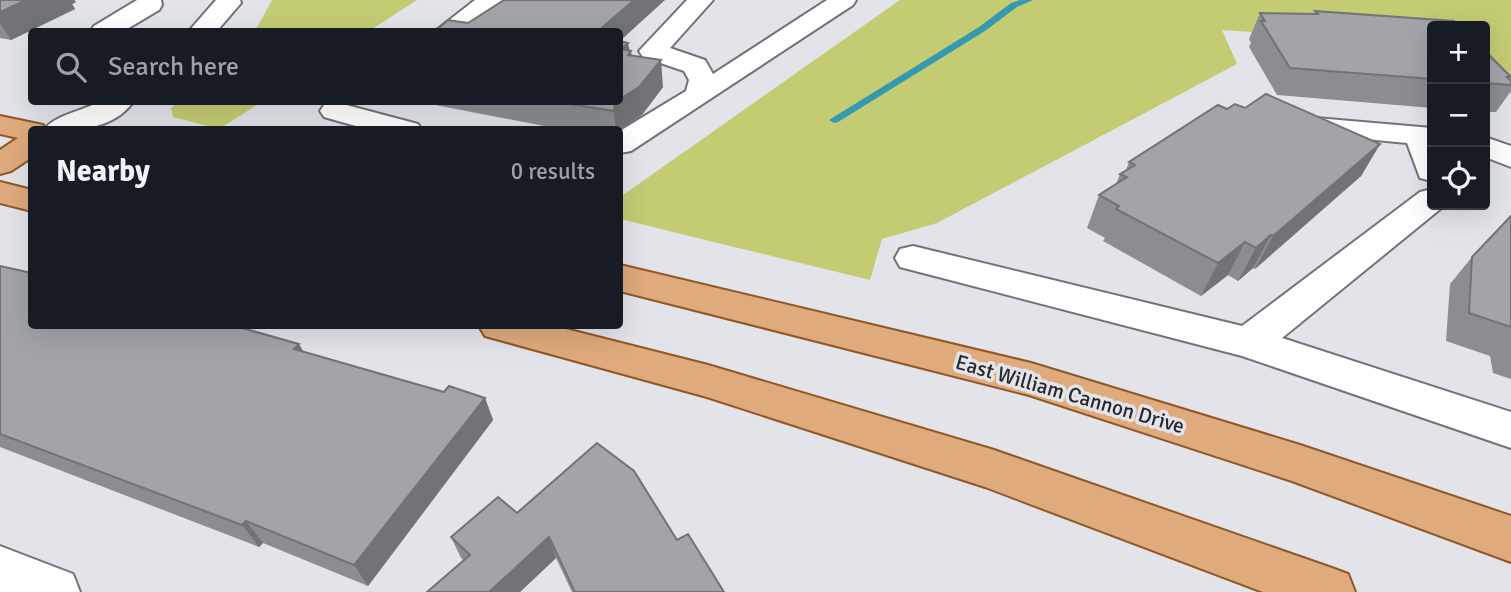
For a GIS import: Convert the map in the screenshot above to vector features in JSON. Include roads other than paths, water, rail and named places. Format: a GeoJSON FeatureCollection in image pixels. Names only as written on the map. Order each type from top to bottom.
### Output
{"type":"FeatureCollection","features":[{"type":"Feature","properties":{"kind":"main road"},"geometry":{"type":"LineString","coordinates":[[0,125],[28,131]]}},
{"type":"Feature","properties":{"kind":"main road"},"geometry":{"type":"LineString","coordinates":[[0,164],[28,146]]}},
{"type":"Feature","properties":{"kind":"main road"},"geometry":{"type":"LineString","coordinates":[[0,192],[28,200]]}},
{"type":"Feature","properties":{"kind":"main road","name":"East William Cannon Drive"},"geometry":{"type":"LineString","coordinates":[[623,279],[1031,379],[1300,464],[1511,539]]}},
{"type":"Feature","properties":{"kind":"main road"},"geometry":{"type":"LineString","coordinates":[[510,329],[708,381],[994,470],[1329,592]]}},
{"type":"Feature","properties":{"kind":"street"},"geometry":{"type":"LineString","coordinates":[[110,28],[150,5],[149,0]]}},
{"type":"Feature","properties":{"kind":"street"},"geometry":{"type":"LineString","coordinates":[[205,28],[229,4],[228,0]]}},
{"type":"Feature","properties":{"kind":"street"},"geometry":{"type":"LineString","coordinates":[[452,28],[491,0]]}},
{"type":"Feature","properties":{"kind":"street"},"geometry":{"type":"LineString","coordinates":[[700,96],[703,80],[695,66],[652,51],[701,0]]}},
{"type":"Feature","properties":{"kind":"street"},"geometry":{"type":"LineString","coordinates":[[623,142],[700,96],[844,0]]}},
{"type":"Feature","properties":{"kind":"street"},"geometry":{"type":"LineString","coordinates":[[53,126],[75,105]]}},
{"type":"Feature","properties":{"kind":"street"},"geometry":{"type":"LineString","coordinates":[[70,126],[96,116],[113,105]]}},
{"type":"Feature","properties":{"kind":"street"},"geometry":{"type":"LineString","coordinates":[[342,106],[396,126]]}},
{"type":"Feature","properties":{"kind":"street"},"geometry":{"type":"LineString","coordinates":[[1292,124],[1426,136]]}},
{"type":"Feature","properties":{"kind":"street"},"geometry":{"type":"LineString","coordinates":[[1487,147],[1511,157]]}},
{"type":"Feature","properties":{"kind":"street"},"geometry":{"type":"LineString","coordinates":[[1249,343],[1427,203]]}},
{"type":"Feature","properties":{"kind":"street"},"geometry":{"type":"LineString","coordinates":[[913,258],[1249,343],[1511,430]]}},
{"type":"Feature","properties":{"kind":"street"},"geometry":{"type":"LineString","coordinates":[[0,570],[54,592]]}},
{"type":"Feature","properties":{"kind":"waterway"},"geometry":{"type":"LineString","coordinates":[[834,120],[982,29],[1014,5],[1029,0]]}}]}
